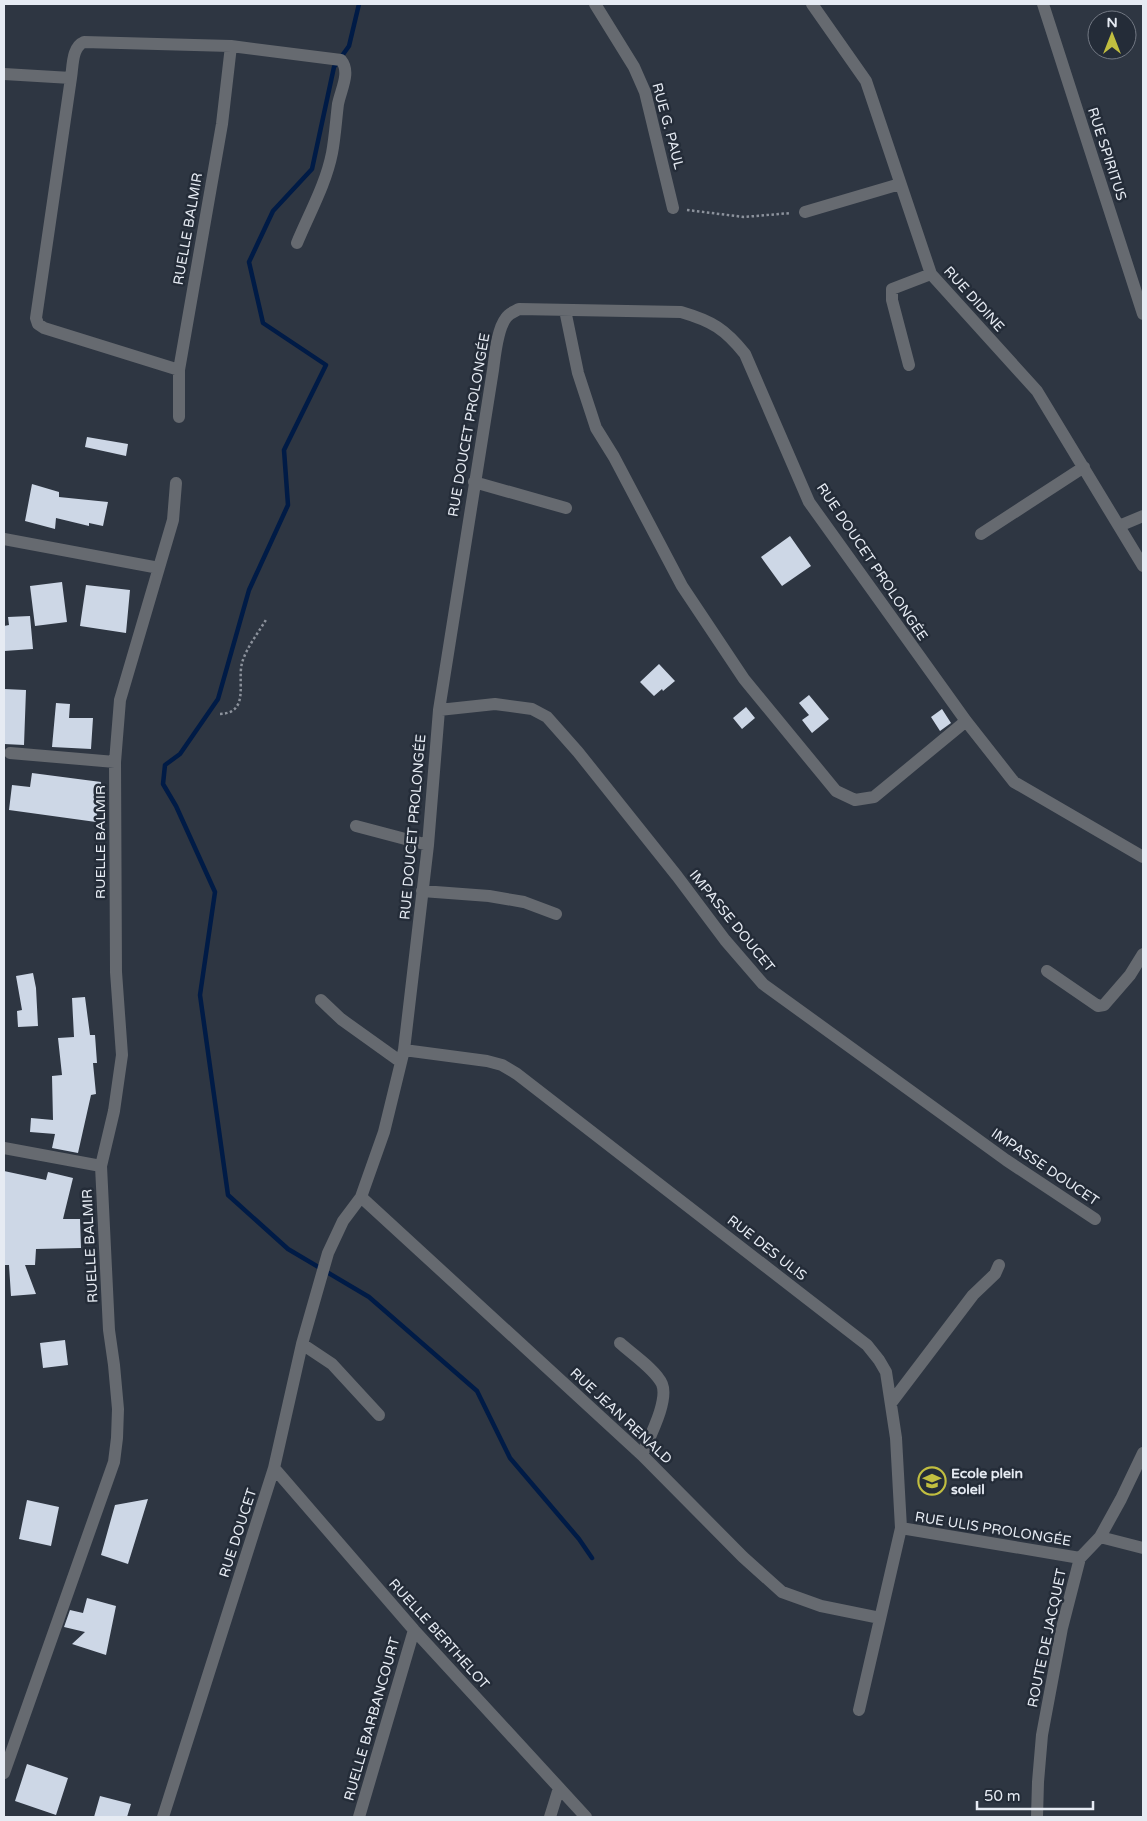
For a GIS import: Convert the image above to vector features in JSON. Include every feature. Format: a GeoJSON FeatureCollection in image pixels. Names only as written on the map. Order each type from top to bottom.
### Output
{"type":"FeatureCollection","features":[{"type":"Feature","properties":{"kind":"street","name":"RUE G. PAUL"},"geometry":{"type":"LineString","coordinates":[[595,4],[634,67],[646,92],[673,208]]}},
{"type":"Feature","properties":{"kind":"street","name":"RUE DIDINE"},"geometry":{"type":"LineString","coordinates":[[812,4],[866,82],[931,274],[1037,391],[1143,566]]}},
{"type":"Feature","properties":{"kind":"street","name":"RUE SPIRITUS"},"geometry":{"type":"LineString","coordinates":[[1043,4],[1143,314]]}},
{"type":"Feature","properties":{"kind":"street"},"geometry":{"type":"LineString","coordinates":[[179,370],[44,328],[38,324],[36,318],[71,78],[79,44],[84,42],[231,46],[341,60],[345,65],[346,71],[339,102],[332,154],[325,176],[297,243]]}},
{"type":"Feature","properties":{"kind":"street","name":"RUELLE BALMIR"},"geometry":{"type":"LineString","coordinates":[[179,417],[179,370],[222,124],[231,46]]}},
{"type":"Feature","properties":{"kind":"street"},"geometry":{"type":"LineString","coordinates":[[4,74],[71,78]]}},
{"type":"Feature","properties":{"kind":"street"},"geometry":{"type":"LineString","coordinates":[[805,212],[900,184]]}},
{"type":"Feature","properties":{"kind":"street"},"geometry":{"type":"LineString","coordinates":[[909,365],[892,300],[892,289],[931,274]]}},
{"type":"Feature","properties":{"kind":"street","name":"RUE DOUCET PROLONGÉE"},"geometry":{"type":"LineString","coordinates":[[328,1253],[343,1221],[361,1198],[384,1132],[403,1056],[428,845],[439,710],[474,482],[492,370],[504,320],[511,313],[519,309],[681,312],[703,318],[731,336],[745,354],[809,502],[966,721],[1014,782],[1143,857]]}},
{"type":"Feature","properties":{"kind":"street"},"geometry":{"type":"LineString","coordinates":[[566,310],[578,373],[596,428],[614,457],[682,586],[744,679],[836,791],[855,800],[874,797],[966,721]]}},
{"type":"Feature","properties":{"kind":"street"},"geometry":{"type":"LineString","coordinates":[[981,534],[1084,467]]}},
{"type":"Feature","properties":{"kind":"street"},"geometry":{"type":"LineString","coordinates":[[474,482],[566,508]]}},
{"type":"Feature","properties":{"kind":"street","name":"RUELLE BALMIR"},"geometry":{"type":"LineString","coordinates":[[4,1773],[10,1736],[114,1462],[118,1409],[109,1330],[101,1166],[114,1110],[122,1055],[116,972],[115,762],[120,700],[174,520],[176,483]]}},
{"type":"Feature","properties":{"kind":"street"},"geometry":{"type":"LineString","coordinates":[[1119,526],[1143,516]]}},
{"type":"Feature","properties":{"kind":"street"},"geometry":{"type":"LineString","coordinates":[[4,539],[159,568]]}},
{"type":"Feature","properties":{"kind":"street","name":"IMPASSE DOUCET"},"geometry":{"type":"LineString","coordinates":[[439,710],[503,705],[532,709],[547,717],[578,752],[677,876],[724,940],[762,984],[1006,1160],[1095,1219]]}},
{"type":"Feature","properties":{"kind":"street"},"geometry":{"type":"LineString","coordinates":[[10,753],[115,762]]}},
{"type":"Feature","properties":{"kind":"street"},"geometry":{"type":"LineString","coordinates":[[356,826],[428,845]]}},
{"type":"Feature","properties":{"kind":"street"},"geometry":{"type":"LineString","coordinates":[[422,891],[489,896],[524,902],[556,914]]}},
{"type":"Feature","properties":{"kind":"street"},"geometry":{"type":"LineString","coordinates":[[1046,971],[1098,1006],[1104,1005],[1130,975],[1143,954]]}},
{"type":"Feature","properties":{"kind":"street"},"geometry":{"type":"LineString","coordinates":[[321,1000],[341,1019],[403,1056]]}},
{"type":"Feature","properties":{"kind":"street","name":"RUE DES ULIS"},"geometry":{"type":"LineString","coordinates":[[403,1056],[487,1061],[502,1065],[517,1074],[867,1346],[879,1360],[886,1372],[896,1438],[902,1528],[858,1710]]}},
{"type":"Feature","properties":{"kind":"street"},"geometry":{"type":"LineString","coordinates":[[4,1148],[101,1166]]}},
{"type":"Feature","properties":{"kind":"street","name":"RUE JEAN RENALD"},"geometry":{"type":"LineString","coordinates":[[361,1198],[642,1454],[743,1557],[782,1592],[821,1606],[880,1618]]}},
{"type":"Feature","properties":{"kind":"street","name":"RUE DOUCET"},"geometry":{"type":"LineString","coordinates":[[163,1817],[274,1468],[302,1344],[328,1253]]}},
{"type":"Feature","properties":{"kind":"street"},"geometry":{"type":"LineString","coordinates":[[891,1403],[973,1295],[996,1274],[999,1265]]}},
{"type":"Feature","properties":{"kind":"street"},"geometry":{"type":"LineString","coordinates":[[620,1343],[656,1375],[662,1385],[664,1394],[662,1406],[642,1454]]}},
{"type":"Feature","properties":{"kind":"street"},"geometry":{"type":"LineString","coordinates":[[302,1344],[332,1364],[379,1415]]}},
{"type":"Feature","properties":{"kind":"street","name":"ROUTE DE JACQUET"},"geometry":{"type":"LineString","coordinates":[[1038,1817],[1038,1782],[1042,1735],[1062,1628],[1080,1558],[1100,1537],[1143,1453]]}},
{"type":"Feature","properties":{"kind":"street","name":"RUELLE BERTHELOT"},"geometry":{"type":"LineString","coordinates":[[274,1468],[414,1630],[586,1817]]}},
{"type":"Feature","properties":{"kind":"street","name":"RUE ULIS PROLONGÉE"},"geometry":{"type":"LineString","coordinates":[[902,1528],[1080,1558]]}},
{"type":"Feature","properties":{"kind":"street"},"geometry":{"type":"LineString","coordinates":[[1100,1537],[1143,1548]]}},
{"type":"Feature","properties":{"kind":"street","name":"RUELLE BARBANCOURT"},"geometry":{"type":"LineString","coordinates":[[359,1817],[414,1630]]}},
{"type":"Feature","properties":{"kind":"street"},"geometry":{"type":"LineString","coordinates":[[550,1817],[559,1788]]}},
{"type":"Feature","properties":{"kind":"path"},"geometry":{"type":"LineString","coordinates":[[673,208],[744,217],[805,212]]}},
{"type":"Feature","properties":{"kind":"path"},"geometry":{"type":"LineString","coordinates":[[220,714],[228,714],[235,710],[241,693],[242,664],[267,618]]}},
{"type":"Feature","properties":{"kind":"building"},"geometry":{"type":"Polygon","coordinates":[[[87,437],[128,444],[126,456],[85,447],[87,437]]]}},
{"type":"Feature","properties":{"kind":"building"},"geometry":{"type":"Polygon","coordinates":[[[32,484],[59,492],[59,497],[108,502],[103,526],[89,523],[89,526],[56,518],[55,529],[25,521],[32,484]]]}},
{"type":"Feature","properties":{"kind":"building"},"geometry":{"type":"Polygon","coordinates":[[[790,536],[811,566],[782,586],[761,557],[790,536]]]}},
{"type":"Feature","properties":{"kind":"building"},"geometry":{"type":"Polygon","coordinates":[[[62,582],[67,622],[35,626],[30,586],[62,582]]]}},
{"type":"Feature","properties":{"kind":"building"},"geometry":{"type":"Polygon","coordinates":[[[86,585],[130,590],[126,633],[80,626],[86,585]]]}},
{"type":"Feature","properties":{"kind":"building"},"geometry":{"type":"Polygon","coordinates":[[[30,616],[33,649],[4,651],[4,626],[9,625],[8,617],[30,616]]]}},
{"type":"Feature","properties":{"kind":"building"},"geometry":{"type":"Polygon","coordinates":[[[659,664],[675,681],[654,696],[640,682],[659,664]]]}},
{"type":"Feature","properties":{"kind":"building"},"geometry":{"type":"Polygon","coordinates":[[[4,689],[26,690],[24,745],[4,744],[4,689]]]}},
{"type":"Feature","properties":{"kind":"building"},"geometry":{"type":"Polygon","coordinates":[[[809,695],[829,719],[812,733],[802,720],[809,715],[799,703],[809,695]]]}},
{"type":"Feature","properties":{"kind":"building"},"geometry":{"type":"Polygon","coordinates":[[[56,703],[70,704],[69,718],[93,718],[91,749],[52,747],[56,703]]]}},
{"type":"Feature","properties":{"kind":"building"},"geometry":{"type":"Polygon","coordinates":[[[746,707],[755,718],[742,729],[733,718],[746,707]]]}},
{"type":"Feature","properties":{"kind":"building"},"geometry":{"type":"Polygon","coordinates":[[[942,709],[951,723],[940,731],[931,717],[942,709]]]}},
{"type":"Feature","properties":{"kind":"building"},"geometry":{"type":"Polygon","coordinates":[[[32,773],[101,782],[96,822],[9,810],[12,785],[30,787],[32,773]]]}},
{"type":"Feature","properties":{"kind":"building"},"geometry":{"type":"Polygon","coordinates":[[[33,973],[36,988],[38,1026],[18,1027],[17,1011],[22,1010],[16,976],[33,973]]]}},
{"type":"Feature","properties":{"kind":"building"},"geometry":{"type":"Polygon","coordinates":[[[85,997],[90,1035],[95,1035],[97,1063],[93,1063],[96,1094],[91,1095],[78,1153],[52,1148],[55,1134],[30,1132],[31,1118],[53,1120],[52,1076],[62,1075],[58,1038],[74,1037],[72,998],[85,997]]]}},
{"type":"Feature","properties":{"kind":"building"},"geometry":{"type":"Polygon","coordinates":[[[4,1171],[46,1180],[48,1172],[73,1178],[63,1219],[80,1219],[81,1248],[36,1249],[35,1265],[25,1265],[36,1294],[11,1296],[9,1265],[4,1265],[4,1171]]]}},
{"type":"Feature","properties":{"kind":"building"},"geometry":{"type":"Polygon","coordinates":[[[65,1340],[68,1365],[43,1368],[40,1343],[65,1340]]]}},
{"type":"Feature","properties":{"kind":"building"},"geometry":{"type":"Polygon","coordinates":[[[148,1499],[128,1564],[101,1555],[115,1505],[148,1499]]]}},
{"type":"Feature","properties":{"kind":"building"},"geometry":{"type":"Polygon","coordinates":[[[27,1500],[59,1507],[51,1546],[19,1539],[27,1500]]]}},
{"type":"Feature","properties":{"kind":"building"},"geometry":{"type":"Polygon","coordinates":[[[87,1598],[116,1606],[106,1655],[72,1644],[85,1632],[64,1627],[70,1610],[83,1613],[87,1598]]]}},
{"type":"Feature","properties":{"kind":"building"},"geometry":{"type":"Polygon","coordinates":[[[27,1764],[68,1778],[56,1815],[15,1801],[27,1764]]]}},
{"type":"Feature","properties":{"kind":"building"},"geometry":{"type":"Polygon","coordinates":[[[100,1796],[131,1804],[127,1817],[94,1817],[100,1796]]]}},
{"type":"Feature","properties":{"kind":"waterway"},"geometry":{"type":"LineString","coordinates":[[359,4],[349,46],[334,67],[312,169],[273,211],[249,262],[263,323],[326,365],[284,450],[288,505],[249,590],[218,699],[180,754],[165,765],[163,784],[176,806],[215,892],[200,995],[228,1195],[288,1249],[369,1297],[477,1391],[510,1458],[579,1539],[592,1558]]}},
{"type":"Feature","properties":{"kind":"place","name":"Ecole plein soleil"},"geometry":{"type":"Point","coordinates":[932,1481]}}]}
